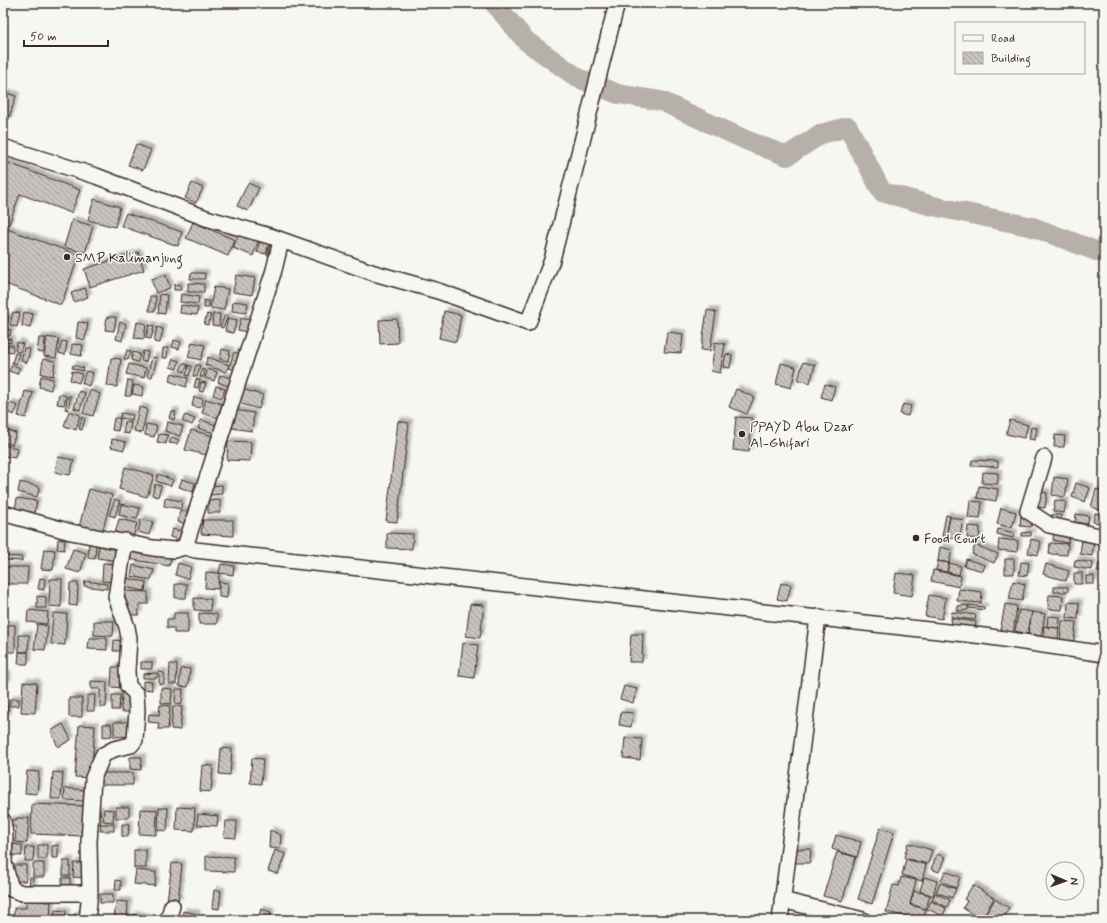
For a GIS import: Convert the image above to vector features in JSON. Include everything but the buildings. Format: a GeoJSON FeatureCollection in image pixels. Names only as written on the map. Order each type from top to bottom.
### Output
{"type":"FeatureCollection","features":[{"type":"Feature","properties":{"kind":"street"},"geometry":{"type":"LineString","coordinates":[[3,147],[103,179],[206,218],[281,241],[374,273],[438,291],[528,323],[552,260],[617,3]]}},
{"type":"Feature","properties":{"kind":"street"},"geometry":{"type":"LineString","coordinates":[[185,547],[274,270],[281,241]]}},
{"type":"Feature","properties":{"kind":"street"},"geometry":{"type":"LineString","coordinates":[[1044,460],[1028,511],[1049,525],[1104,538]]}},
{"type":"Feature","properties":{"kind":"street"},"geometry":{"type":"LineString","coordinates":[[3,513],[71,532],[165,549],[174,550],[185,547],[196,550],[478,582],[653,599],[984,636],[1104,654]]}},
{"type":"Feature","properties":{"kind":"street"},"geometry":{"type":"LineString","coordinates":[[87,920],[90,893],[89,842],[93,778],[103,755],[108,751],[131,745],[135,740],[137,710],[136,694],[128,686],[127,671],[129,638],[127,627],[116,597],[125,541]]}},
{"type":"Feature","properties":{"kind":"street"},"geometry":{"type":"LineString","coordinates":[[780,920],[818,618]]}},
{"type":"Feature","properties":{"kind":"street"},"geometry":{"type":"LineString","coordinates":[[3,821],[6,834],[4,862],[11,889],[22,893],[90,893]]}},
{"type":"Feature","properties":{"kind":"street"},"geometry":{"type":"LineString","coordinates":[[782,900],[863,920]]}},
{"type":"Feature","properties":{"kind":"waterway"},"geometry":{"type":"LineString","coordinates":[[494,3],[526,41],[578,78],[618,94],[661,101],[748,141],[787,156],[821,134],[848,127],[882,192],[933,206],[1033,227],[1104,254]]}},
{"type":"Feature","properties":{"kind":"place","name":"SMP Kalimanjung"},"geometry":{"type":"Point","coordinates":[67,257]}},
{"type":"Feature","properties":{"kind":"place","name":"PPAYD Abu Dzar Al-Ghifari"},"geometry":{"type":"Point","coordinates":[742,434]}},
{"type":"Feature","properties":{"kind":"place","name":"Food Court"},"geometry":{"type":"Point","coordinates":[916,538]}}]}
